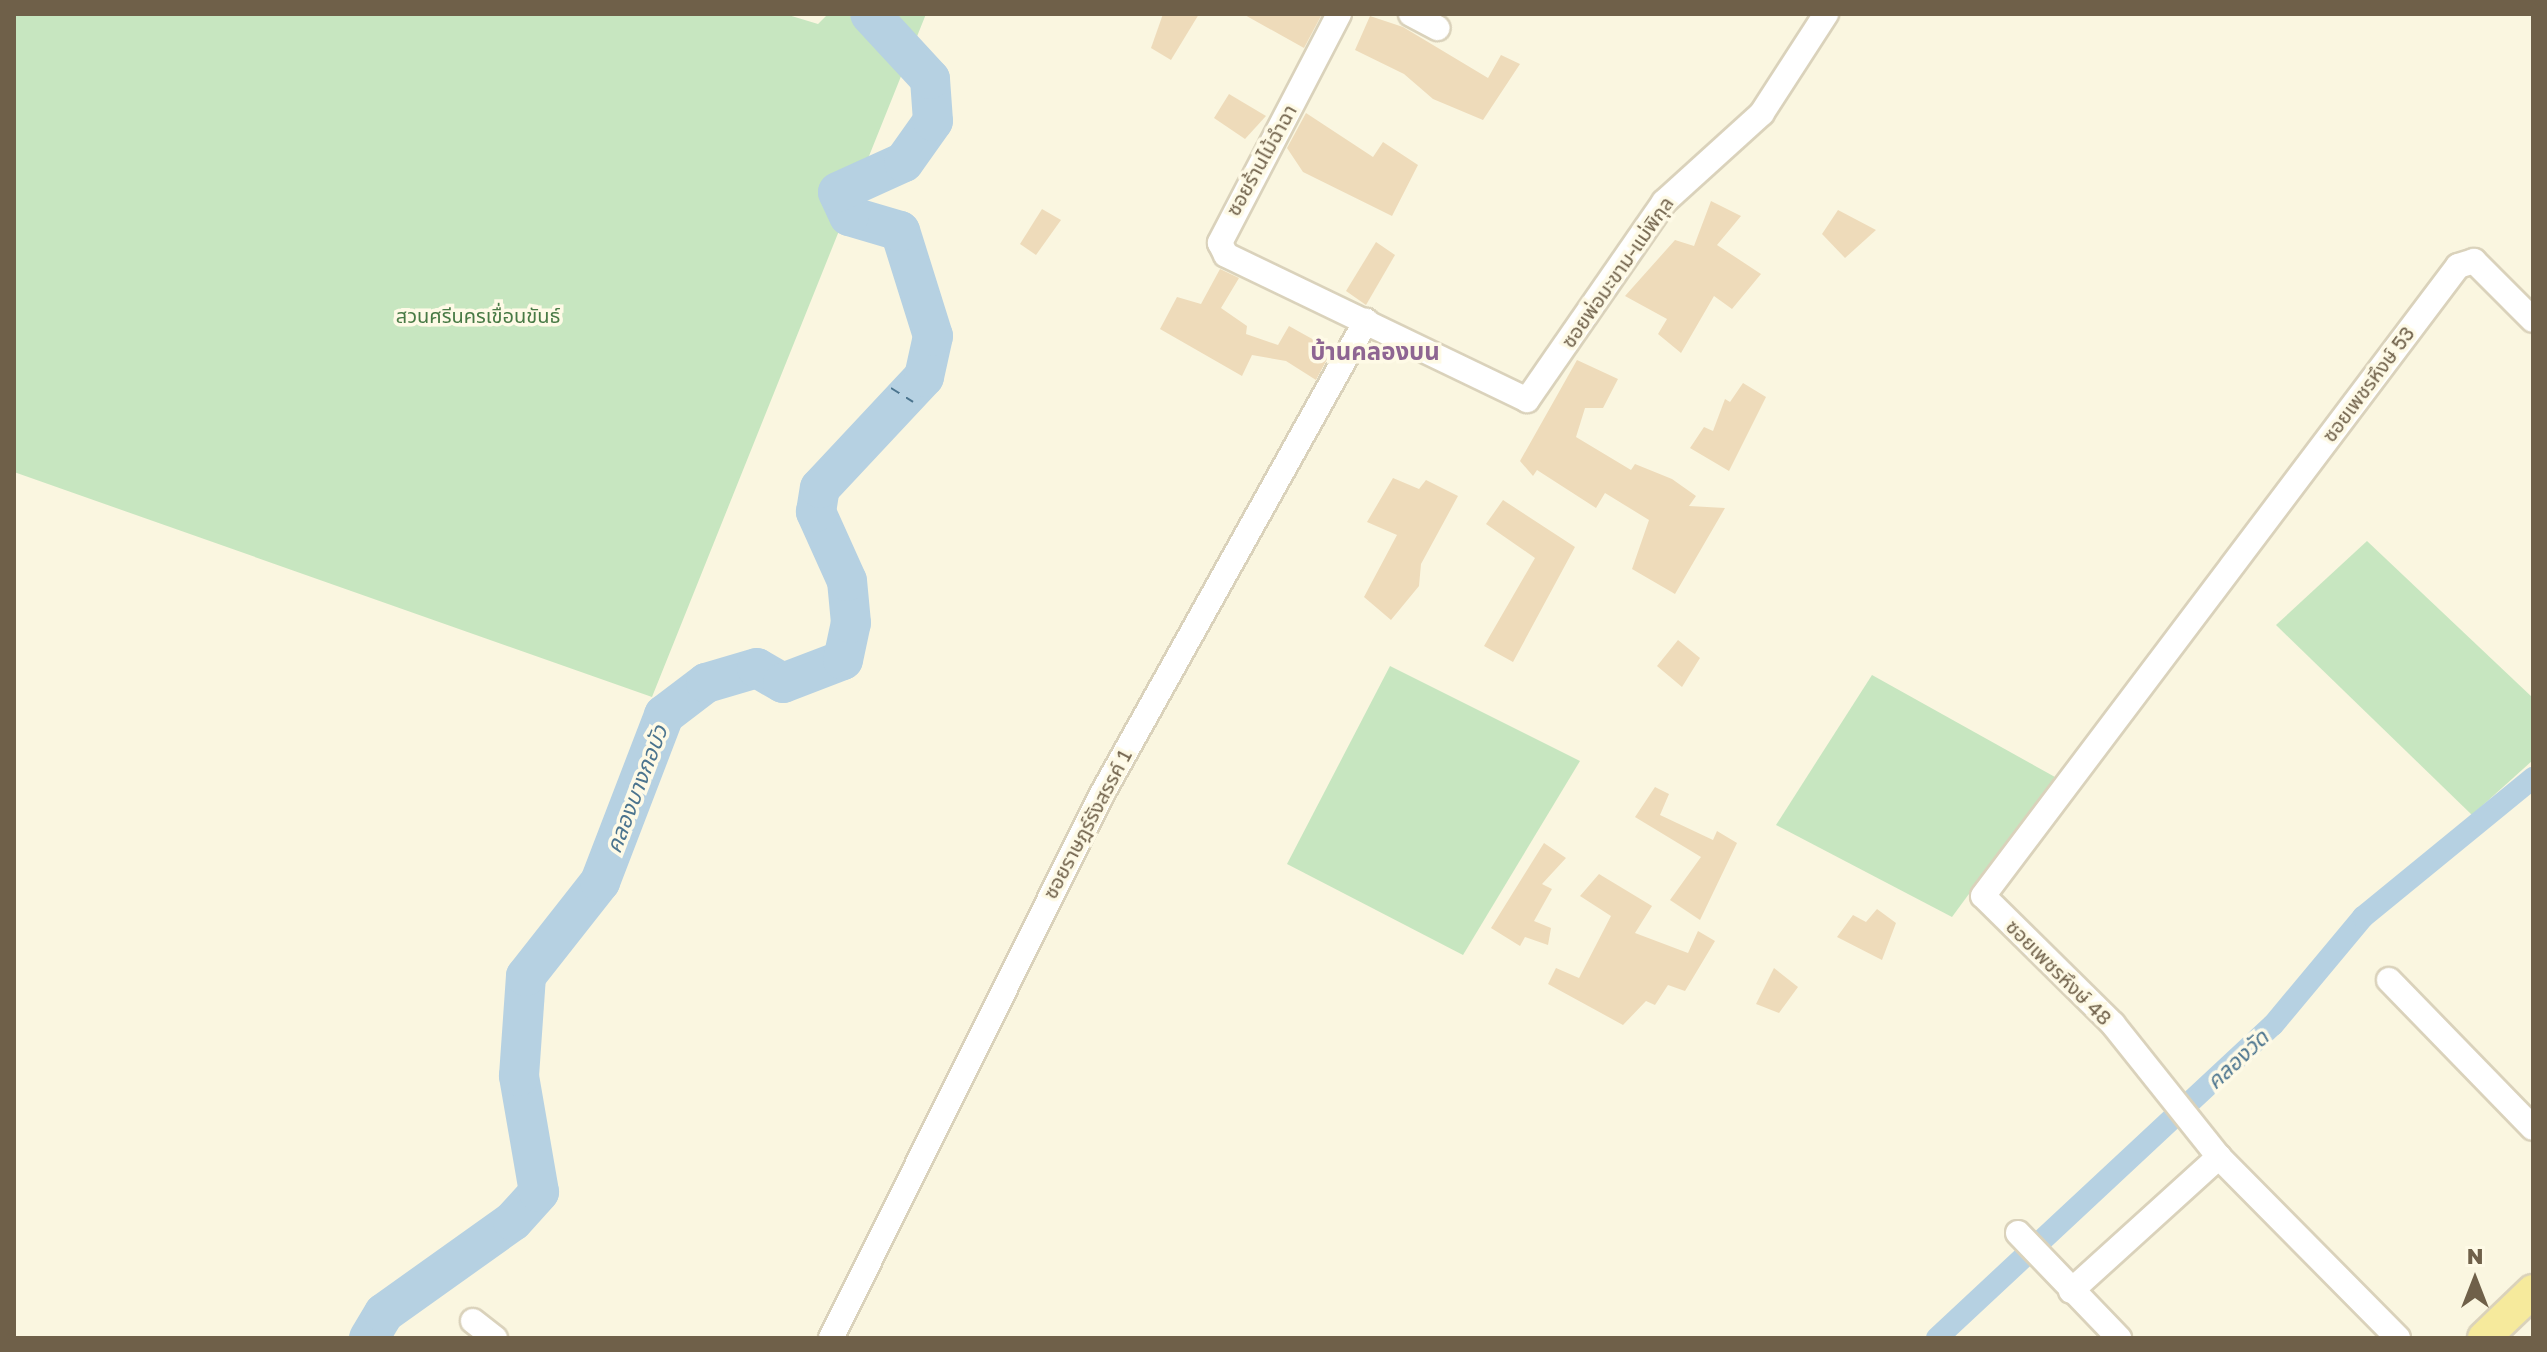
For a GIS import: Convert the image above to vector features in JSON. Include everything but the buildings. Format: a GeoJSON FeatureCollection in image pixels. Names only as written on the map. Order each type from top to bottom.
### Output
{"type":"FeatureCollection","features":[{"type":"Feature","properties":{"kind":"main road"},"geometry":{"type":"LineString","coordinates":[[2484,1338],[2533,1291]]}},
{"type":"Feature","properties":{"kind":"street","name":"ซอยร้านไม้ฉำฉา"},"geometry":{"type":"LineString","coordinates":[[1339,14],[1220,243],[1226,255],[1366,321]]}},
{"type":"Feature","properties":{"kind":"street"},"geometry":{"type":"LineString","coordinates":[[1411,14],[1437,28]]}},
{"type":"Feature","properties":{"kind":"street","name":"ซอยพ่อมะขาม-แม่พิกุล"},"geometry":{"type":"LineString","coordinates":[[1366,321],[1527,400],[1664,202],[1762,113],[1826,14]]}},
{"type":"Feature","properties":{"kind":"street","name":"ซอยเพชรหึงษ์ 53"},"geometry":{"type":"LineString","coordinates":[[2219,583],[2458,266],[2474,261],[2533,320]]}},
{"type":"Feature","properties":{"kind":"street","name":"ซอยราษฎร์รังสรรค์ 1"},"geometry":{"type":"LineString","coordinates":[[831,1338],[1102,794],[1366,321]]}},
{"type":"Feature","properties":{"kind":"street","name":"ซอยเพชรหึงษ์ 48"},"geometry":{"type":"LineString","coordinates":[[2219,583],[1983,896],[2113,1024],[2219,1157],[2398,1338]]}},
{"type":"Feature","properties":{"kind":"street"},"geometry":{"type":"LineString","coordinates":[[2389,980],[2533,1128]]}},
{"type":"Feature","properties":{"kind":"street"},"geometry":{"type":"LineString","coordinates":[[2068,1288],[2219,1157]]}},
{"type":"Feature","properties":{"kind":"street"},"geometry":{"type":"LineString","coordinates":[[2018,1233],[2119,1338]]}},
{"type":"Feature","properties":{"kind":"street"},"geometry":{"type":"LineString","coordinates":[[473,1321],[495,1338]]}},
{"type":"Feature","properties":{"kind":"green space","name":"สวนศรีนครเขื่อนขันธ์"},"geometry":{"type":"Polygon","coordinates":[[[14,14],[785,14],[818,24],[828,14],[926,14],[652,697],[14,472],[14,14]]]}},
{"type":"Feature","properties":{"kind":"green space"},"geometry":{"type":"Polygon","coordinates":[[[2367,541],[2533,698],[2533,760],[2472,815],[2276,625],[2367,541]]]}},
{"type":"Feature","properties":{"kind":"green space"},"geometry":{"type":"Polygon","coordinates":[[[1390,666],[1580,761],[1463,955],[1287,864],[1390,666]]]}},
{"type":"Feature","properties":{"kind":"green space"},"geometry":{"type":"Polygon","coordinates":[[[1872,675],[2055,777],[1952,917],[1776,825],[1872,675]]]}},
{"type":"Feature","properties":{"kind":"waterway","name":"คลองบางกอบัว"},"geometry":{"type":"LineString","coordinates":[[369,1338],[384,1313],[513,1221],[539,1192],[519,1076],[526,976],[600,882],[664,715],[706,683],[757,668],[783,683],[843,660],[851,623],[847,581],[816,512],[820,488],[924,377],[933,336],[900,231],[849,216],[838,192],[904,162],[933,121],[930,79],[870,14]]}},
{"type":"Feature","properties":{"kind":"waterway","name":"คลองวัด"},"geometry":{"type":"LineString","coordinates":[[1937,1338],[2273,1025],[2363,917],[2533,778]]}},
{"type":"Feature","properties":{"kind":"ferry route"},"geometry":{"type":"LineString","coordinates":[[891,388],[913,402]]}},
{"type":"Feature","properties":{"kind":"district","name":"บ้านคลองบน"},"geometry":{"type":"Point","coordinates":[1375,351]}}]}
